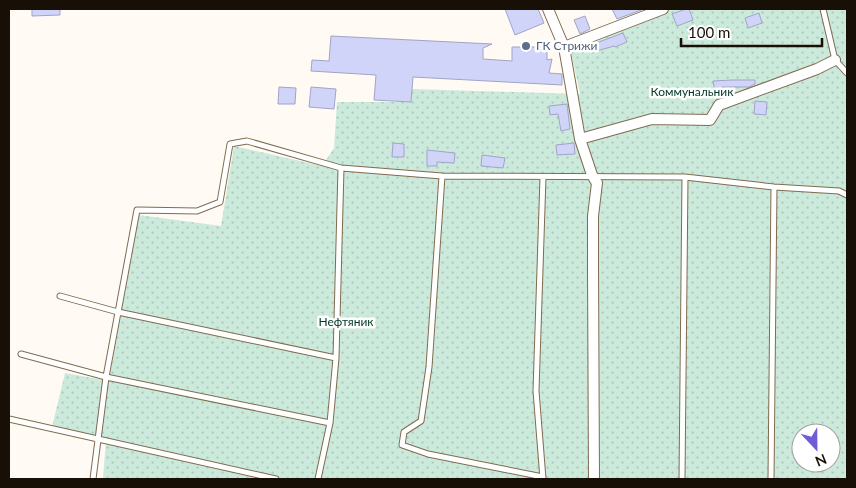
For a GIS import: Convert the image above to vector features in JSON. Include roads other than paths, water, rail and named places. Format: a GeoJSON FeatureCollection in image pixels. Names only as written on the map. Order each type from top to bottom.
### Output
{"type":"FeatureCollection","features":[{"type":"Feature","properties":{"kind":"street"},"geometry":{"type":"LineString","coordinates":[[548,9],[564,47],[580,139],[592,176],[597,183],[593,266],[594,479]]}},
{"type":"Feature","properties":{"kind":"street"},"geometry":{"type":"LineString","coordinates":[[564,47],[663,9]]}},
{"type":"Feature","properties":{"kind":"street"},"geometry":{"type":"LineString","coordinates":[[580,139],[652,119],[710,120],[719,105],[817,69],[835,60]]}},
{"type":"Feature","properties":{"kind":"lane"},"geometry":{"type":"LineString","coordinates":[[823,9],[835,60],[847,73]]}},
{"type":"Feature","properties":{"kind":"lane"},"geometry":{"type":"LineString","coordinates":[[93,479],[106,377],[138,210],[197,210],[220,202],[230,144],[247,141],[341,168],[442,176],[685,177],[774,187],[840,191],[847,195]]}},
{"type":"Feature","properties":{"kind":"lane"},"geometry":{"type":"LineString","coordinates":[[318,479],[330,423],[336,358],[341,168]]}},
{"type":"Feature","properties":{"kind":"lane"},"geometry":{"type":"LineString","coordinates":[[442,176],[430,367],[421,421],[404,432],[402,445],[428,454],[543,478],[536,391],[543,177]]}},
{"type":"Feature","properties":{"kind":"lane"},"geometry":{"type":"LineString","coordinates":[[682,479],[685,177]]}},
{"type":"Feature","properties":{"kind":"lane"},"geometry":{"type":"LineString","coordinates":[[770,479],[774,187]]}},
{"type":"Feature","properties":{"kind":"lane"},"geometry":{"type":"LineString","coordinates":[[60,296],[118,312],[336,358]]}},
{"type":"Feature","properties":{"kind":"lane"},"geometry":{"type":"LineString","coordinates":[[21,354],[106,377],[330,423]]}},
{"type":"Feature","properties":{"kind":"lane"},"geometry":{"type":"LineString","coordinates":[[9,419],[276,479]]}},
{"type":"Feature","properties":{"kind":"place","name":"ГК Стрижи"},"geometry":{"type":"Point","coordinates":[526,46]}},
{"type":"Feature","properties":{"kind":"park label","name":"Коммунальник"},"geometry":{"type":"Point","coordinates":[692,92]}},
{"type":"Feature","properties":{"kind":"park label","name":"Нефтяник"},"geometry":{"type":"Point","coordinates":[346,322]}}]}
